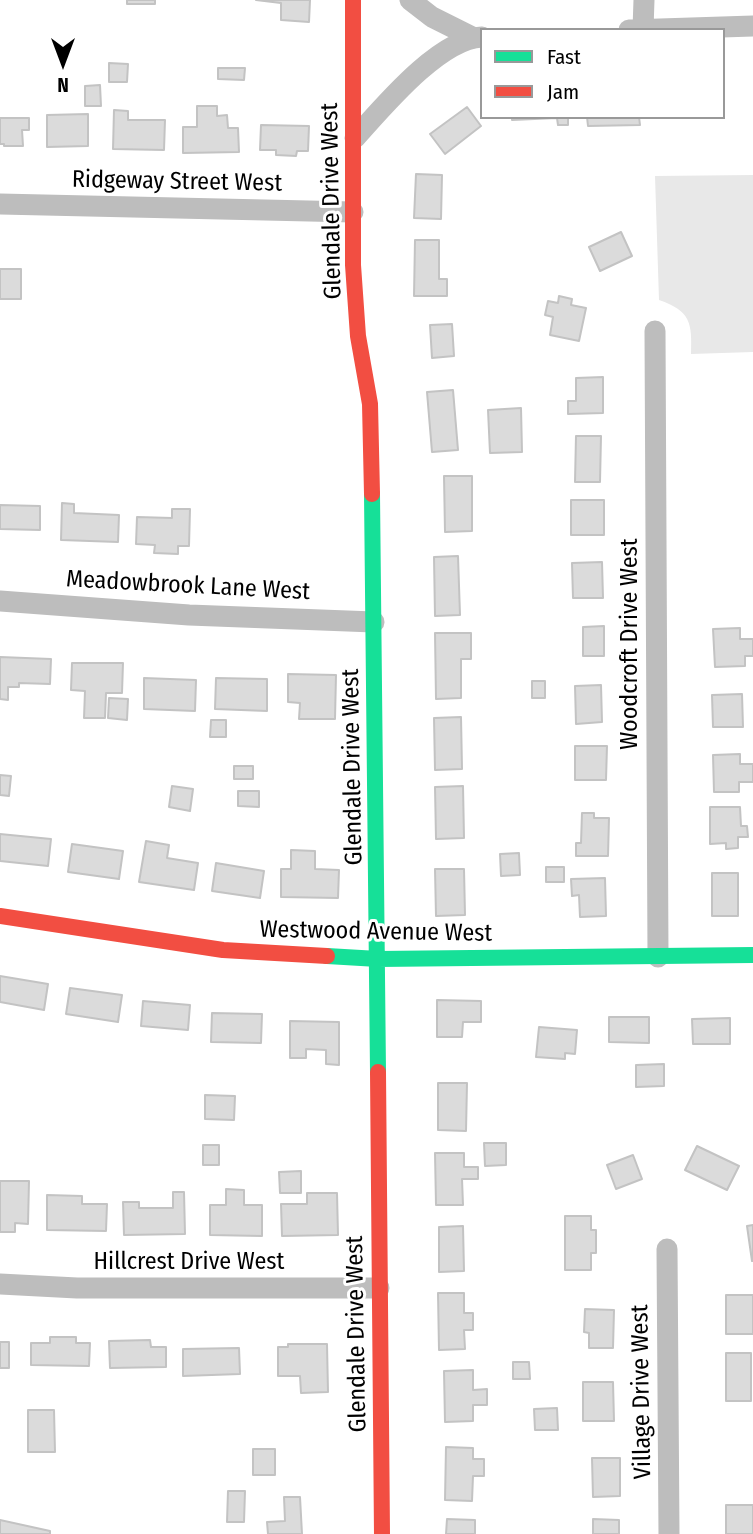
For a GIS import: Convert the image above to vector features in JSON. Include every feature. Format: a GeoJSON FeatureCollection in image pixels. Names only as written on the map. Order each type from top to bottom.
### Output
{"type":"FeatureCollection","features":[{"type":"Feature","properties":{"kind":"street","name":"Glendale Drive West"},"geometry":{"type":"LineString","coordinates":[[353,0],[353,265],[358,336],[370,404],[372,436],[382,1534]]}},
{"type":"Feature","properties":{"kind":"street"},"geometry":{"type":"LineString","coordinates":[[410,0],[432,17],[477,37]]}},
{"type":"Feature","properties":{"kind":"street"},"geometry":{"type":"LineString","coordinates":[[643,28],[644,0]]}},
{"type":"Feature","properties":{"kind":"street"},"geometry":{"type":"LineString","coordinates":[[680,28],[753,26]]}},
{"type":"Feature","properties":{"kind":"street"},"geometry":{"type":"LineString","coordinates":[[355,138],[425,64],[477,37]]}},
{"type":"Feature","properties":{"kind":"street","name":"Ridgeway Street West"},"geometry":{"type":"LineString","coordinates":[[0,204],[353,212]]}},
{"type":"Feature","properties":{"kind":"street","name":"Woodcroft Drive West"},"geometry":{"type":"LineString","coordinates":[[655,331],[658,957]]}},
{"type":"Feature","properties":{"kind":"street","name":"Meadowbrook Lane West"},"geometry":{"type":"LineString","coordinates":[[0,601],[190,615],[374,622]]}},
{"type":"Feature","properties":{"kind":"street","name":"Westwood Avenue West"},"geometry":{"type":"LineString","coordinates":[[0,916],[223,950],[378,959],[753,956]]}},
{"type":"Feature","properties":{"kind":"street","name":"Village Drive West"},"geometry":{"type":"LineString","coordinates":[[667,1249],[669,1534]]}},
{"type":"Feature","properties":{"kind":"street","name":"Hillcrest Drive West"},"geometry":{"type":"LineString","coordinates":[[0,1284],[77,1288],[379,1288]]}},
{"type":"Feature","properties":{"kind":"shaded area"},"geometry":{"type":"Polygon","coordinates":[[[753,175],[753,352],[691,354],[691,334],[687,320],[678,309],[659,300],[655,176],[753,175]]]}},
{"type":"Feature","properties":{"kind":"building"},"geometry":{"type":"Polygon","coordinates":[[[127,0],[155,0],[155,4],[127,4],[127,0]]]}},
{"type":"Feature","properties":{"kind":"building"},"geometry":{"type":"Polygon","coordinates":[[[256,0],[310,0],[309,22],[281,20],[281,3],[256,0]]]}},
{"type":"Feature","properties":{"kind":"building"},"geometry":{"type":"Polygon","coordinates":[[[109,63],[128,64],[127,82],[109,82],[109,63]]]}},
{"type":"Feature","properties":{"kind":"building"},"geometry":{"type":"Polygon","coordinates":[[[218,68],[245,68],[244,80],[218,79],[218,68]]]}},
{"type":"Feature","properties":{"kind":"building"},"geometry":{"type":"Polygon","coordinates":[[[100,85],[101,106],[85,106],[85,86],[100,85]]]}},
{"type":"Feature","properties":{"kind":"building"},"geometry":{"type":"Polygon","coordinates":[[[197,106],[217,106],[217,116],[227,115],[228,128],[238,128],[239,152],[183,153],[183,127],[197,127],[197,106]]]}},
{"type":"Feature","properties":{"kind":"building"},"geometry":{"type":"Polygon","coordinates":[[[467,107],[481,126],[445,154],[430,134],[467,107]]]}},
{"type":"Feature","properties":{"kind":"building"},"geometry":{"type":"Polygon","coordinates":[[[114,110],[128,111],[128,120],[165,120],[164,150],[113,149],[114,110]]]}},
{"type":"Feature","properties":{"kind":"building"},"geometry":{"type":"Polygon","coordinates":[[[88,114],[88,146],[47,147],[47,115],[88,114]]]}},
{"type":"Feature","properties":{"kind":"building"},"geometry":{"type":"Polygon","coordinates":[[[0,118],[29,118],[29,130],[22,130],[23,146],[0,144],[0,118]]]}},
{"type":"Feature","properties":{"kind":"building"},"geometry":{"type":"Polygon","coordinates":[[[557,119],[568,119],[568,125],[558,125],[557,119]]]}},
{"type":"Feature","properties":{"kind":"building"},"geometry":{"type":"Polygon","coordinates":[[[587,119],[639,119],[640,125],[588,126],[587,119]]]}},
{"type":"Feature","properties":{"kind":"building"},"geometry":{"type":"Polygon","coordinates":[[[261,125],[309,126],[308,151],[297,151],[296,156],[276,155],[276,150],[260,150],[261,125]]]}},
{"type":"Feature","properties":{"kind":"building"},"geometry":{"type":"Polygon","coordinates":[[[416,174],[442,175],[441,219],[414,218],[416,174]]]}},
{"type":"Feature","properties":{"kind":"building"},"geometry":{"type":"Polygon","coordinates":[[[621,232],[632,256],[600,271],[589,247],[621,232]]]}},
{"type":"Feature","properties":{"kind":"building"},"geometry":{"type":"Polygon","coordinates":[[[415,240],[439,240],[439,279],[447,279],[447,296],[414,296],[415,240]]]}},
{"type":"Feature","properties":{"kind":"building"},"geometry":{"type":"Polygon","coordinates":[[[0,269],[21,269],[21,299],[0,299],[0,269]]]}},
{"type":"Feature","properties":{"kind":"building"},"geometry":{"type":"Polygon","coordinates":[[[559,296],[572,299],[571,305],[586,308],[579,341],[550,335],[553,317],[545,315],[548,301],[558,303],[559,296]]]}},
{"type":"Feature","properties":{"kind":"building"},"geometry":{"type":"Polygon","coordinates":[[[452,324],[454,356],[432,358],[430,325],[452,324]]]}},
{"type":"Feature","properties":{"kind":"building"},"geometry":{"type":"Polygon","coordinates":[[[603,377],[603,413],[568,414],[568,401],[576,401],[576,378],[603,377]]]}},
{"type":"Feature","properties":{"kind":"building"},"geometry":{"type":"Polygon","coordinates":[[[453,390],[458,450],[432,452],[427,392],[453,390]]]}},
{"type":"Feature","properties":{"kind":"building"},"geometry":{"type":"Polygon","coordinates":[[[521,408],[522,452],[490,453],[488,410],[521,408]]]}},
{"type":"Feature","properties":{"kind":"building"},"geometry":{"type":"Polygon","coordinates":[[[576,436],[601,436],[600,482],[575,482],[576,436]]]}},
{"type":"Feature","properties":{"kind":"building"},"geometry":{"type":"Polygon","coordinates":[[[444,476],[472,476],[472,531],[445,532],[444,476]]]}},
{"type":"Feature","properties":{"kind":"building"},"geometry":{"type":"Polygon","coordinates":[[[571,500],[604,500],[604,535],[571,535],[571,500]]]}},
{"type":"Feature","properties":{"kind":"building"},"geometry":{"type":"Polygon","coordinates":[[[62,503],[74,504],[74,513],[119,515],[118,542],[61,540],[62,503]]]}},
{"type":"Feature","properties":{"kind":"building"},"geometry":{"type":"Polygon","coordinates":[[[0,505],[40,506],[40,530],[0,529],[0,505]]]}},
{"type":"Feature","properties":{"kind":"building"},"geometry":{"type":"Polygon","coordinates":[[[172,509],[190,509],[189,546],[178,546],[178,554],[154,553],[155,545],[136,544],[137,517],[172,518],[172,509]]]}},
{"type":"Feature","properties":{"kind":"building"},"geometry":{"type":"Polygon","coordinates":[[[458,556],[460,615],[435,616],[434,557],[458,556]]]}},
{"type":"Feature","properties":{"kind":"building"},"geometry":{"type":"Polygon","coordinates":[[[602,562],[603,598],[573,598],[572,563],[602,562]]]}},
{"type":"Feature","properties":{"kind":"building"},"geometry":{"type":"Polygon","coordinates":[[[604,626],[604,656],[583,656],[583,627],[604,626]]]}},
{"type":"Feature","properties":{"kind":"building"},"geometry":{"type":"Polygon","coordinates":[[[740,628],[740,639],[753,639],[753,656],[745,656],[745,666],[715,667],[713,629],[740,628]]]}},
{"type":"Feature","properties":{"kind":"building"},"geometry":{"type":"Polygon","coordinates":[[[435,633],[471,633],[471,659],[461,659],[461,698],[436,699],[435,633]]]}},
{"type":"Feature","properties":{"kind":"building"},"geometry":{"type":"Polygon","coordinates":[[[0,657],[51,659],[50,684],[19,683],[19,687],[8,687],[8,700],[0,699],[0,657]]]}},
{"type":"Feature","properties":{"kind":"building"},"geometry":{"type":"Polygon","coordinates":[[[72,663],[123,663],[122,693],[106,693],[105,718],[84,718],[85,691],[71,690],[72,663]]]}},
{"type":"Feature","properties":{"kind":"building"},"geometry":{"type":"Polygon","coordinates":[[[288,674],[336,675],[335,719],[299,719],[300,703],[288,702],[288,674]]]}},
{"type":"Feature","properties":{"kind":"building"},"geometry":{"type":"Polygon","coordinates":[[[144,678],[196,680],[195,711],[144,709],[144,678]]]}},
{"type":"Feature","properties":{"kind":"building"},"geometry":{"type":"Polygon","coordinates":[[[216,678],[267,679],[267,711],[215,709],[216,678]]]}},
{"type":"Feature","properties":{"kind":"building"},"geometry":{"type":"Polygon","coordinates":[[[532,681],[545,681],[545,698],[532,698],[532,681]]]}},
{"type":"Feature","properties":{"kind":"building"},"geometry":{"type":"Polygon","coordinates":[[[601,685],[602,722],[576,724],[575,686],[601,685]]]}},
{"type":"Feature","properties":{"kind":"building"},"geometry":{"type":"Polygon","coordinates":[[[742,694],[743,727],[713,727],[712,695],[742,694]]]}},
{"type":"Feature","properties":{"kind":"building"},"geometry":{"type":"Polygon","coordinates":[[[109,698],[128,699],[127,720],[108,718],[109,698]]]}},
{"type":"Feature","properties":{"kind":"building"},"geometry":{"type":"Polygon","coordinates":[[[461,717],[462,769],[435,770],[434,718],[461,717]]]}},
{"type":"Feature","properties":{"kind":"building"},"geometry":{"type":"Polygon","coordinates":[[[211,720],[226,720],[226,737],[210,737],[211,720]]]}},
{"type":"Feature","properties":{"kind":"building"},"geometry":{"type":"Polygon","coordinates":[[[575,746],[607,746],[606,780],[575,780],[575,746]]]}},
{"type":"Feature","properties":{"kind":"building"},"geometry":{"type":"Polygon","coordinates":[[[740,754],[740,764],[753,764],[753,782],[739,782],[739,792],[714,792],[713,755],[740,754]]]}},
{"type":"Feature","properties":{"kind":"building"},"geometry":{"type":"Polygon","coordinates":[[[234,766],[253,766],[253,779],[234,779],[234,766]]]}},
{"type":"Feature","properties":{"kind":"building"},"geometry":{"type":"Polygon","coordinates":[[[0,775],[11,776],[9,796],[0,795],[0,775]]]}},
{"type":"Feature","properties":{"kind":"building"},"geometry":{"type":"Polygon","coordinates":[[[172,786],[193,789],[190,811],[169,807],[172,786]]]}},
{"type":"Feature","properties":{"kind":"building"},"geometry":{"type":"Polygon","coordinates":[[[463,786],[464,838],[436,839],[435,787],[463,786]]]}},
{"type":"Feature","properties":{"kind":"building"},"geometry":{"type":"Polygon","coordinates":[[[238,791],[259,791],[259,807],[238,806],[238,791]]]}},
{"type":"Feature","properties":{"kind":"building"},"geometry":{"type":"Polygon","coordinates":[[[710,807],[740,807],[741,826],[747,826],[748,837],[738,837],[738,848],[726,849],[726,843],[710,844],[710,807]]]}},
{"type":"Feature","properties":{"kind":"building"},"geometry":{"type":"Polygon","coordinates":[[[582,813],[594,813],[594,818],[609,818],[608,856],[576,856],[576,843],[581,843],[582,813]]]}},
{"type":"Feature","properties":{"kind":"building"},"geometry":{"type":"Polygon","coordinates":[[[0,834],[51,839],[48,866],[0,861],[0,834]]]}},
{"type":"Feature","properties":{"kind":"building"},"geometry":{"type":"Polygon","coordinates":[[[146,841],[169,845],[167,858],[198,863],[194,890],[139,882],[146,841]]]}},
{"type":"Feature","properties":{"kind":"building"},"geometry":{"type":"Polygon","coordinates":[[[72,844],[123,851],[119,879],[68,872],[72,844]]]}},
{"type":"Feature","properties":{"kind":"building"},"geometry":{"type":"Polygon","coordinates":[[[291,850],[315,851],[315,869],[339,870],[338,898],[281,897],[281,869],[291,869],[291,850]]]}},
{"type":"Feature","properties":{"kind":"building"},"geometry":{"type":"Polygon","coordinates":[[[519,853],[520,875],[501,876],[500,854],[519,853]]]}},
{"type":"Feature","properties":{"kind":"building"},"geometry":{"type":"Polygon","coordinates":[[[216,863],[264,871],[260,898],[212,891],[216,863]]]}},
{"type":"Feature","properties":{"kind":"building"},"geometry":{"type":"Polygon","coordinates":[[[546,867],[564,867],[564,882],[546,882],[546,867]]]}},
{"type":"Feature","properties":{"kind":"building"},"geometry":{"type":"Polygon","coordinates":[[[435,869],[464,869],[465,915],[436,916],[435,869]]]}},
{"type":"Feature","properties":{"kind":"building"},"geometry":{"type":"Polygon","coordinates":[[[712,873],[738,873],[738,916],[712,916],[712,873]]]}},
{"type":"Feature","properties":{"kind":"building"},"geometry":{"type":"Polygon","coordinates":[[[605,878],[606,916],[580,917],[579,895],[572,896],[571,879],[605,878]]]}},
{"type":"Feature","properties":{"kind":"building"},"geometry":{"type":"Polygon","coordinates":[[[0,976],[48,984],[44,1010],[0,1002],[0,976]]]}},
{"type":"Feature","properties":{"kind":"building"},"geometry":{"type":"Polygon","coordinates":[[[70,988],[122,995],[118,1022],[66,1014],[70,988]]]}},
{"type":"Feature","properties":{"kind":"building"},"geometry":{"type":"Polygon","coordinates":[[[437,1000],[481,1001],[481,1022],[463,1022],[462,1037],[437,1037],[437,1000]]]}},
{"type":"Feature","properties":{"kind":"building"},"geometry":{"type":"Polygon","coordinates":[[[143,1001],[190,1005],[188,1030],[141,1026],[143,1001]]]}},
{"type":"Feature","properties":{"kind":"building"},"geometry":{"type":"Polygon","coordinates":[[[212,1013],[262,1014],[261,1043],[211,1042],[212,1013]]]}},
{"type":"Feature","properties":{"kind":"building"},"geometry":{"type":"Polygon","coordinates":[[[609,1017],[649,1017],[649,1043],[609,1042],[609,1017]]]}},
{"type":"Feature","properties":{"kind":"building"},"geometry":{"type":"Polygon","coordinates":[[[730,1018],[730,1044],[693,1044],[692,1019],[730,1018]]]}},
{"type":"Feature","properties":{"kind":"building"},"geometry":{"type":"Polygon","coordinates":[[[290,1021],[339,1022],[339,1065],[326,1064],[326,1050],[306,1049],[306,1058],[290,1058],[290,1021]]]}},
{"type":"Feature","properties":{"kind":"building"},"geometry":{"type":"Polygon","coordinates":[[[539,1027],[577,1030],[575,1054],[565,1053],[565,1059],[536,1057],[539,1027]]]}},
{"type":"Feature","properties":{"kind":"building"},"geometry":{"type":"Polygon","coordinates":[[[664,1064],[664,1086],[636,1087],[636,1065],[664,1064]]]}},
{"type":"Feature","properties":{"kind":"building"},"geometry":{"type":"Polygon","coordinates":[[[438,1083],[467,1083],[466,1131],[438,1130],[438,1083]]]}},
{"type":"Feature","properties":{"kind":"building"},"geometry":{"type":"Polygon","coordinates":[[[205,1095],[235,1096],[234,1120],[205,1119],[205,1095]]]}},
{"type":"Feature","properties":{"kind":"building"},"geometry":{"type":"Polygon","coordinates":[[[484,1143],[506,1143],[506,1165],[485,1166],[484,1143]]]}},
{"type":"Feature","properties":{"kind":"building"},"geometry":{"type":"Polygon","coordinates":[[[203,1145],[219,1145],[219,1165],[203,1165],[203,1145]]]}},
{"type":"Feature","properties":{"kind":"building"},"geometry":{"type":"Polygon","coordinates":[[[697,1146],[739,1166],[727,1190],[685,1170],[697,1146]]]}},
{"type":"Feature","properties":{"kind":"building"},"geometry":{"type":"Polygon","coordinates":[[[435,1153],[464,1153],[464,1167],[478,1167],[478,1179],[462,1179],[463,1205],[436,1205],[435,1153]]]}},
{"type":"Feature","properties":{"kind":"building"},"geometry":{"type":"Polygon","coordinates":[[[633,1155],[642,1179],[616,1189],[607,1165],[633,1155]]]}},
{"type":"Feature","properties":{"kind":"building"},"geometry":{"type":"Polygon","coordinates":[[[301,1171],[301,1193],[280,1193],[279,1172],[301,1171]]]}},
{"type":"Feature","properties":{"kind":"building"},"geometry":{"type":"Polygon","coordinates":[[[0,1181],[29,1181],[28,1224],[15,1223],[15,1232],[0,1232],[0,1181]]]}},
{"type":"Feature","properties":{"kind":"building"},"geometry":{"type":"Polygon","coordinates":[[[226,1189],[244,1190],[244,1205],[262,1205],[262,1236],[210,1235],[210,1205],[226,1205],[226,1189]]]}},
{"type":"Feature","properties":{"kind":"building"},"geometry":{"type":"Polygon","coordinates":[[[173,1192],[184,1192],[185,1234],[124,1235],[123,1202],[139,1202],[139,1208],[173,1208],[173,1192]]]}},
{"type":"Feature","properties":{"kind":"building"},"geometry":{"type":"Polygon","coordinates":[[[307,1193],[337,1193],[338,1235],[282,1236],[281,1204],[307,1204],[307,1193]]]}},
{"type":"Feature","properties":{"kind":"building"},"geometry":{"type":"Polygon","coordinates":[[[47,1195],[82,1196],[82,1204],[107,1204],[106,1231],[47,1230],[47,1195]]]}},
{"type":"Feature","properties":{"kind":"building"},"geometry":{"type":"Polygon","coordinates":[[[565,1216],[591,1216],[591,1230],[596,1230],[596,1253],[591,1253],[591,1270],[565,1270],[565,1216]]]}},
{"type":"Feature","properties":{"kind":"building"},"geometry":{"type":"Polygon","coordinates":[[[753,1225],[753,1261],[752,1261],[747,1226],[753,1225]]]}},
{"type":"Feature","properties":{"kind":"building"},"geometry":{"type":"Polygon","coordinates":[[[463,1226],[464,1271],[439,1272],[439,1227],[463,1226]]]}},
{"type":"Feature","properties":{"kind":"building"},"geometry":{"type":"Polygon","coordinates":[[[438,1293],[464,1293],[464,1313],[473,1313],[473,1330],[464,1330],[465,1349],[439,1350],[438,1293]]]}},
{"type":"Feature","properties":{"kind":"building"},"geometry":{"type":"Polygon","coordinates":[[[726,1295],[753,1295],[753,1334],[726,1334],[726,1295]]]}},
{"type":"Feature","properties":{"kind":"building"},"geometry":{"type":"Polygon","coordinates":[[[585,1309],[614,1310],[613,1348],[589,1348],[589,1333],[584,1332],[585,1309]]]}},
{"type":"Feature","properties":{"kind":"building"},"geometry":{"type":"Polygon","coordinates":[[[50,1337],[76,1337],[76,1343],[90,1343],[89,1366],[31,1365],[31,1343],[50,1343],[50,1337]]]}},
{"type":"Feature","properties":{"kind":"building"},"geometry":{"type":"Polygon","coordinates":[[[150,1340],[151,1347],[166,1347],[166,1367],[110,1368],[109,1341],[150,1340]]]}},
{"type":"Feature","properties":{"kind":"building"},"geometry":{"type":"Polygon","coordinates":[[[0,1342],[9,1342],[9,1368],[0,1368],[0,1342]]]}},
{"type":"Feature","properties":{"kind":"building"},"geometry":{"type":"Polygon","coordinates":[[[288,1344],[327,1344],[328,1392],[301,1393],[300,1376],[278,1376],[278,1347],[288,1347],[288,1344]]]}},
{"type":"Feature","properties":{"kind":"building"},"geometry":{"type":"Polygon","coordinates":[[[239,1348],[240,1374],[183,1376],[183,1349],[239,1348]]]}},
{"type":"Feature","properties":{"kind":"building"},"geometry":{"type":"Polygon","coordinates":[[[726,1353],[751,1353],[751,1401],[726,1401],[726,1353]]]}},
{"type":"Feature","properties":{"kind":"building"},"geometry":{"type":"Polygon","coordinates":[[[513,1362],[529,1362],[530,1379],[513,1379],[513,1362]]]}},
{"type":"Feature","properties":{"kind":"building"},"geometry":{"type":"Polygon","coordinates":[[[473,1370],[473,1390],[487,1389],[487,1405],[473,1405],[473,1421],[445,1422],[444,1371],[473,1370]]]}},
{"type":"Feature","properties":{"kind":"building"},"geometry":{"type":"Polygon","coordinates":[[[583,1382],[613,1382],[614,1421],[583,1421],[583,1382]]]}},
{"type":"Feature","properties":{"kind":"building"},"geometry":{"type":"Polygon","coordinates":[[[557,1408],[558,1430],[535,1430],[534,1409],[557,1408]]]}},
{"type":"Feature","properties":{"kind":"building"},"geometry":{"type":"Polygon","coordinates":[[[28,1410],[54,1410],[55,1452],[28,1452],[28,1410]]]}},
{"type":"Feature","properties":{"kind":"building"},"geometry":{"type":"Polygon","coordinates":[[[446,1447],[473,1448],[473,1459],[484,1459],[484,1476],[473,1476],[472,1501],[445,1500],[446,1447]]]}},
{"type":"Feature","properties":{"kind":"building"},"geometry":{"type":"Polygon","coordinates":[[[253,1449],[275,1449],[275,1475],[253,1475],[253,1449]]]}},
{"type":"Feature","properties":{"kind":"building"},"geometry":{"type":"Polygon","coordinates":[[[592,1458],[620,1458],[620,1496],[593,1497],[592,1458]]]}},
{"type":"Feature","properties":{"kind":"building"},"geometry":{"type":"Polygon","coordinates":[[[228,1491],[245,1491],[244,1522],[227,1522],[228,1491]]]}},
{"type":"Feature","properties":{"kind":"building"},"geometry":{"type":"Polygon","coordinates":[[[284,1497],[300,1497],[302,1534],[268,1534],[267,1522],[285,1521],[284,1497]]]}},
{"type":"Feature","properties":{"kind":"building"},"geometry":{"type":"Polygon","coordinates":[[[726,1505],[753,1505],[753,1534],[726,1534],[726,1505]]]}},
{"type":"Feature","properties":{"kind":"building"},"geometry":{"type":"Polygon","coordinates":[[[447,1519],[475,1520],[475,1534],[446,1534],[447,1519]]]}},
{"type":"Feature","properties":{"kind":"building"},"geometry":{"type":"Polygon","coordinates":[[[593,1519],[619,1520],[619,1534],[593,1534],[593,1519]]]}},
{"type":"Feature","properties":{"kind":"building"},"geometry":{"type":"Polygon","coordinates":[[[0,1520],[50,1531],[50,1534],[0,1534],[0,1520]]]}},
{"type":"Feature","properties":{"kind":"traffic: fast"},"geometry":{"type":"LineString","coordinates":[[372,494],[378,1072]]}},
{"type":"Feature","properties":{"kind":"traffic: fast"},"geometry":{"type":"LineString","coordinates":[[327,956],[378,959],[753,955]]}},
{"type":"Feature","properties":{"kind":"traffic: jam"},"geometry":{"type":"LineString","coordinates":[[353,0],[353,265],[358,336],[370,404],[372,494]]}},
{"type":"Feature","properties":{"kind":"traffic: jam"},"geometry":{"type":"LineString","coordinates":[[0,916],[223,950],[327,956]]}},
{"type":"Feature","properties":{"kind":"traffic: jam"},"geometry":{"type":"LineString","coordinates":[[378,1072],[382,1534]]}}]}
